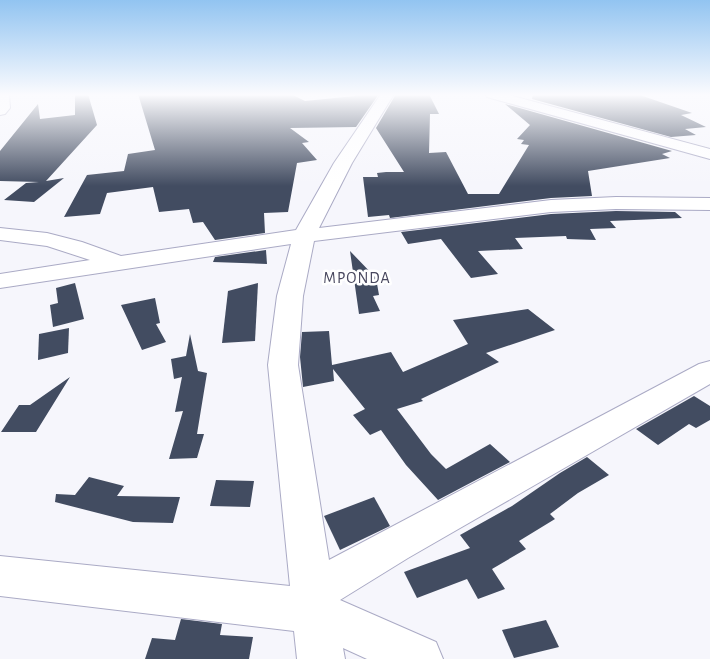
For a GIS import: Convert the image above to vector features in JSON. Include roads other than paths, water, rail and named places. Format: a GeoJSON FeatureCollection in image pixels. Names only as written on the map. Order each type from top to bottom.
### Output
{"type":"FeatureCollection","features":[{"type":"Feature","properties":{"kind":"street"},"geometry":{"type":"LineString","coordinates":[[321,659],[283,365],[290,296],[304,236],[343,163],[367,125]]}},
{"type":"Feature","properties":{"kind":"street"},"geometry":{"type":"LineString","coordinates":[[604,125],[710,154]]}},
{"type":"Feature","properties":{"kind":"street"},"geometry":{"type":"LineString","coordinates":[[0,281],[304,236],[551,206],[626,203],[710,204]]}},
{"type":"Feature","properties":{"kind":"street"},"geometry":{"type":"LineString","coordinates":[[0,234],[27,235],[56,240],[118,264]]}},
{"type":"Feature","properties":{"kind":"street"},"geometry":{"type":"LineString","coordinates":[[314,602],[394,545],[586,441],[710,371]]}},
{"type":"Feature","properties":{"kind":"street"},"geometry":{"type":"LineString","coordinates":[[0,576],[314,602],[419,659]]}},
{"type":"Feature","properties":{"kind":"district","name":"MPONDA"},"geometry":{"type":"Point","coordinates":[357,277]}}]}
